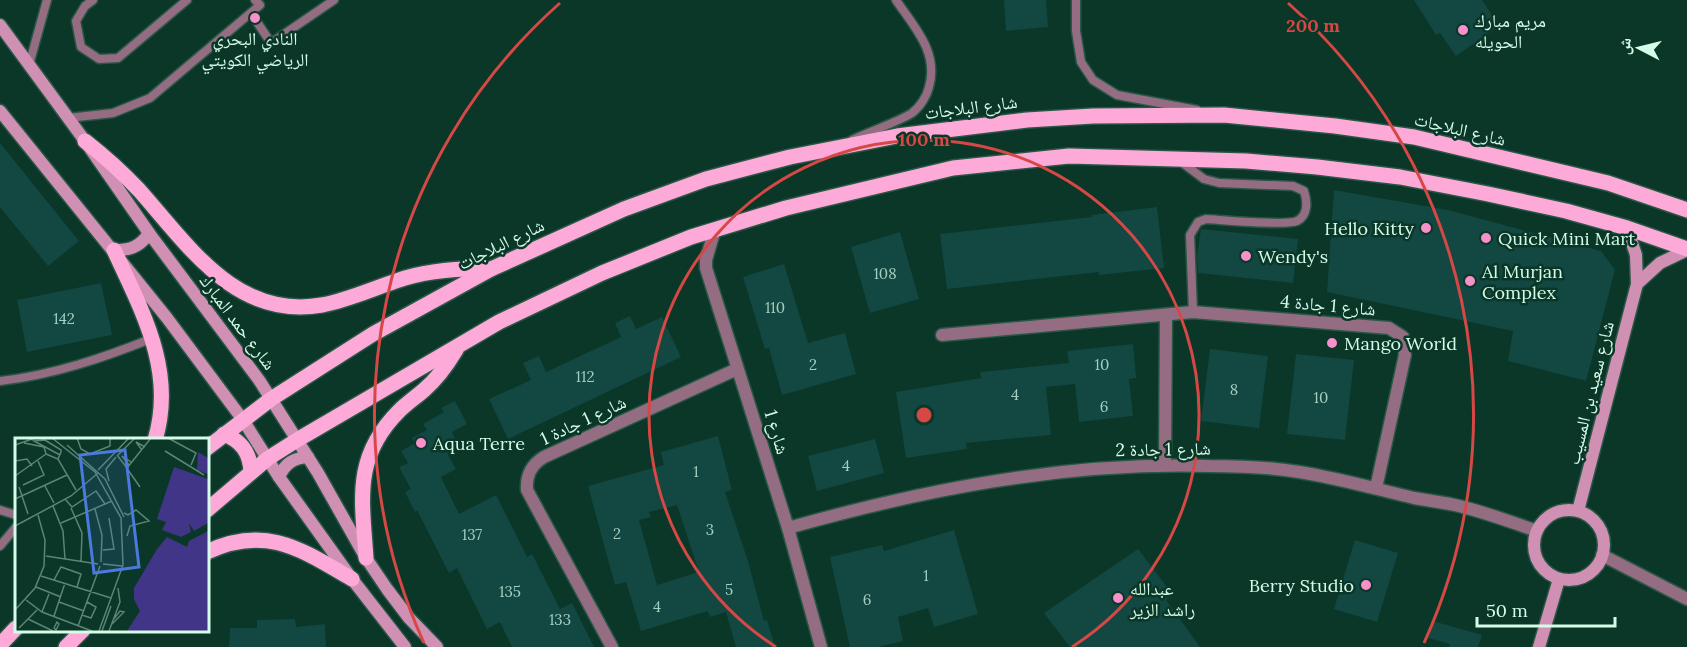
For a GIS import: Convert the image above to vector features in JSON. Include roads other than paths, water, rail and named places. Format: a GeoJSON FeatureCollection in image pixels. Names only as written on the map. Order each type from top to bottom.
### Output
{"type":"FeatureCollection","features":[{"type":"Feature","properties":{"kind":"main road","name":"شارع البلاجات"},"geometry":{"type":"LineString","coordinates":[[208,447],[272,399],[373,334],[491,269],[624,209],[665,193],[748,167],[943,129],[1093,116],[1224,115],[1335,126],[1414,137],[1608,183],[1687,210]]}},
{"type":"Feature","properties":{"kind":"main road"},"geometry":{"type":"LineString","coordinates":[[85,141],[121,172],[218,277],[244,294],[259,299],[290,306],[321,305],[420,274],[467,268],[491,269]]}},
{"type":"Feature","properties":{"kind":"main road"},"geometry":{"type":"LineString","coordinates":[[208,509],[267,459],[297,440],[500,322],[602,273],[715,229],[786,208],[952,168],[1069,156],[1246,161],[1400,177],[1500,196],[1627,228],[1687,250]]}},
{"type":"Feature","properties":{"kind":"main road"},"geometry":{"type":"LineString","coordinates":[[114,250],[153,338],[162,374],[161,412],[155,438]]}},
{"type":"Feature","properties":{"kind":"main road"},"geometry":{"type":"LineString","coordinates":[[366,558],[361,498],[366,467],[372,451],[389,422],[435,379],[457,348]]}},
{"type":"Feature","properties":{"kind":"main road"},"geometry":{"type":"LineString","coordinates":[[224,434],[239,442],[249,455],[251,472]]}},
{"type":"Feature","properties":{"kind":"main road"},"geometry":{"type":"LineString","coordinates":[[208,552],[241,541],[277,542],[304,551],[351,579]]}},
{"type":"Feature","properties":{"kind":"main road"},"geometry":{"type":"LineString","coordinates":[[0,645],[15,629]]}},
{"type":"Feature","properties":{"kind":"main road"},"geometry":{"type":"LineString","coordinates":[[66,647],[81,632]]}},
{"type":"Feature","properties":{"kind":"street","name":"شارع حمد المبارك"},"geometry":{"type":"LineString","coordinates":[[0,25],[272,399],[366,558],[392,597],[437,647]]}},
{"type":"Feature","properties":{"kind":"street"},"geometry":{"type":"LineString","coordinates":[[0,111],[167,318],[243,420],[279,477],[351,579],[405,647]]}},
{"type":"Feature","properties":{"kind":"street","name":"شارع سعيد بن المسيب"},"geometry":{"type":"LineString","coordinates":[[1578,511],[1637,284],[1636,255],[1627,228]]}},
{"type":"Feature","properties":{"kind":"street","name":"شارع 1"},"geometry":{"type":"LineString","coordinates":[[715,229],[706,268],[788,528],[821,647]]}},
{"type":"Feature","properties":{"kind":"street"},"geometry":{"type":"LineString","coordinates":[[114,250],[123,251],[138,246],[149,232]]}},
{"type":"Feature","properties":{"kind":"street"},"geometry":{"type":"LineString","coordinates":[[1637,284],[1660,263],[1687,250]]}},
{"type":"Feature","properties":{"kind":"street","name":"شارع 1 جادة 4"},"geometry":{"type":"LineString","coordinates":[[942,335],[1192,312],[1389,328],[1403,336],[1405,355],[1376,488]]}},
{"type":"Feature","properties":{"kind":"street"},"geometry":{"type":"LineString","coordinates":[[1165,465],[1166,315]]}},
{"type":"Feature","properties":{"kind":"street","name":"شارع 1 جادة 1"},"geometry":{"type":"LineString","coordinates":[[612,647],[527,490],[528,474],[537,461],[544,457],[737,369]]}},
{"type":"Feature","properties":{"kind":"street"},"geometry":{"type":"LineString","coordinates":[[279,477],[287,464],[308,457]]}},
{"type":"Feature","properties":{"kind":"street","name":"شارع 1 جادة 2"},"geometry":{"type":"LineString","coordinates":[[788,528],[862,507],[937,490],[1088,468],[1165,465],[1232,466],[1299,472],[1451,504],[1537,531]]}},
{"type":"Feature","properties":{"kind":"street"},"geometry":{"type":"LineString","coordinates":[[1559,511],[1578,511],[1587,515],[1599,528],[1604,546],[1602,555],[1593,570],[1585,576],[1568,580],[1559,579],[1542,568],[1537,560],[1534,540],[1542,522],[1559,511]]}},
{"type":"Feature","properties":{"kind":"street"},"geometry":{"type":"LineString","coordinates":[[1602,555],[1687,599]]}},
{"type":"Feature","properties":{"kind":"street"},"geometry":{"type":"LineString","coordinates":[[1539,647],[1559,579]]}},
{"type":"Feature","properties":{"kind":"lane"},"geometry":{"type":"LineString","coordinates":[[29,65],[47,0]]}},
{"type":"Feature","properties":{"kind":"lane"},"geometry":{"type":"LineString","coordinates":[[93,0],[85,6],[76,21],[81,47],[99,59],[118,58],[187,0]]}},
{"type":"Feature","properties":{"kind":"lane"},"geometry":{"type":"LineString","coordinates":[[68,118],[113,113],[150,98],[260,5],[255,0]]}},
{"type":"Feature","properties":{"kind":"lane"},"geometry":{"type":"LineString","coordinates":[[251,13],[271,43],[334,0]]}},
{"type":"Feature","properties":{"kind":"lane"},"geometry":{"type":"LineString","coordinates":[[832,149],[912,113],[927,96],[932,79],[933,62],[927,46],[896,0]]}},
{"type":"Feature","properties":{"kind":"lane"},"geometry":{"type":"LineString","coordinates":[[1076,0],[1076,31],[1081,62],[1093,80],[1117,95],[1224,115]]}},
{"type":"Feature","properties":{"kind":"lane"},"geometry":{"type":"LineString","coordinates":[[1177,159],[1204,179],[1220,183],[1293,186],[1304,191],[1308,201],[1304,214],[1298,220],[1282,222],[1206,219],[1197,222],[1190,235],[1192,312]]}},
{"type":"Feature","properties":{"kind":"lane"},"geometry":{"type":"LineString","coordinates":[[0,381],[65,369],[153,338]]}},
{"type":"Feature","properties":{"kind":"lane"},"geometry":{"type":"LineString","coordinates":[[0,510],[15,515]]}},
{"type":"Feature","properties":{"kind":"lane"},"geometry":{"type":"LineString","coordinates":[[0,546],[15,528]]}},
{"type":"Feature","properties":{"kind":"place","name":"النادي البحري الرياضي الكويتي"},"geometry":{"type":"Point","coordinates":[255,18]}},
{"type":"Feature","properties":{"kind":"place","name":"مريم مبارك الحويله"},"geometry":{"type":"Point","coordinates":[1463,30]}},
{"type":"Feature","properties":{"kind":"place","name":"Hello Kitty"},"geometry":{"type":"Point","coordinates":[1426,228]}},
{"type":"Feature","properties":{"kind":"place","name":"Quick Mini Mart"},"geometry":{"type":"Point","coordinates":[1486,238]}},
{"type":"Feature","properties":{"kind":"place","name":"Wendy's"},"geometry":{"type":"Point","coordinates":[1246,256]}},
{"type":"Feature","properties":{"kind":"place","name":"Al Murjan Complex"},"geometry":{"type":"Point","coordinates":[1470,281]}},
{"type":"Feature","properties":{"kind":"place","name":"Mango World"},"geometry":{"type":"Point","coordinates":[1332,343]}},
{"type":"Feature","properties":{"kind":"place","name":"Aqua Terre"},"geometry":{"type":"Point","coordinates":[421,443]}},
{"type":"Feature","properties":{"kind":"place","name":"Berry Studio"},"geometry":{"type":"Point","coordinates":[1366,585]}},
{"type":"Feature","properties":{"kind":"place","name":"عبدالله راشد الزير"},"geometry":{"type":"Point","coordinates":[1118,598]}}]}
